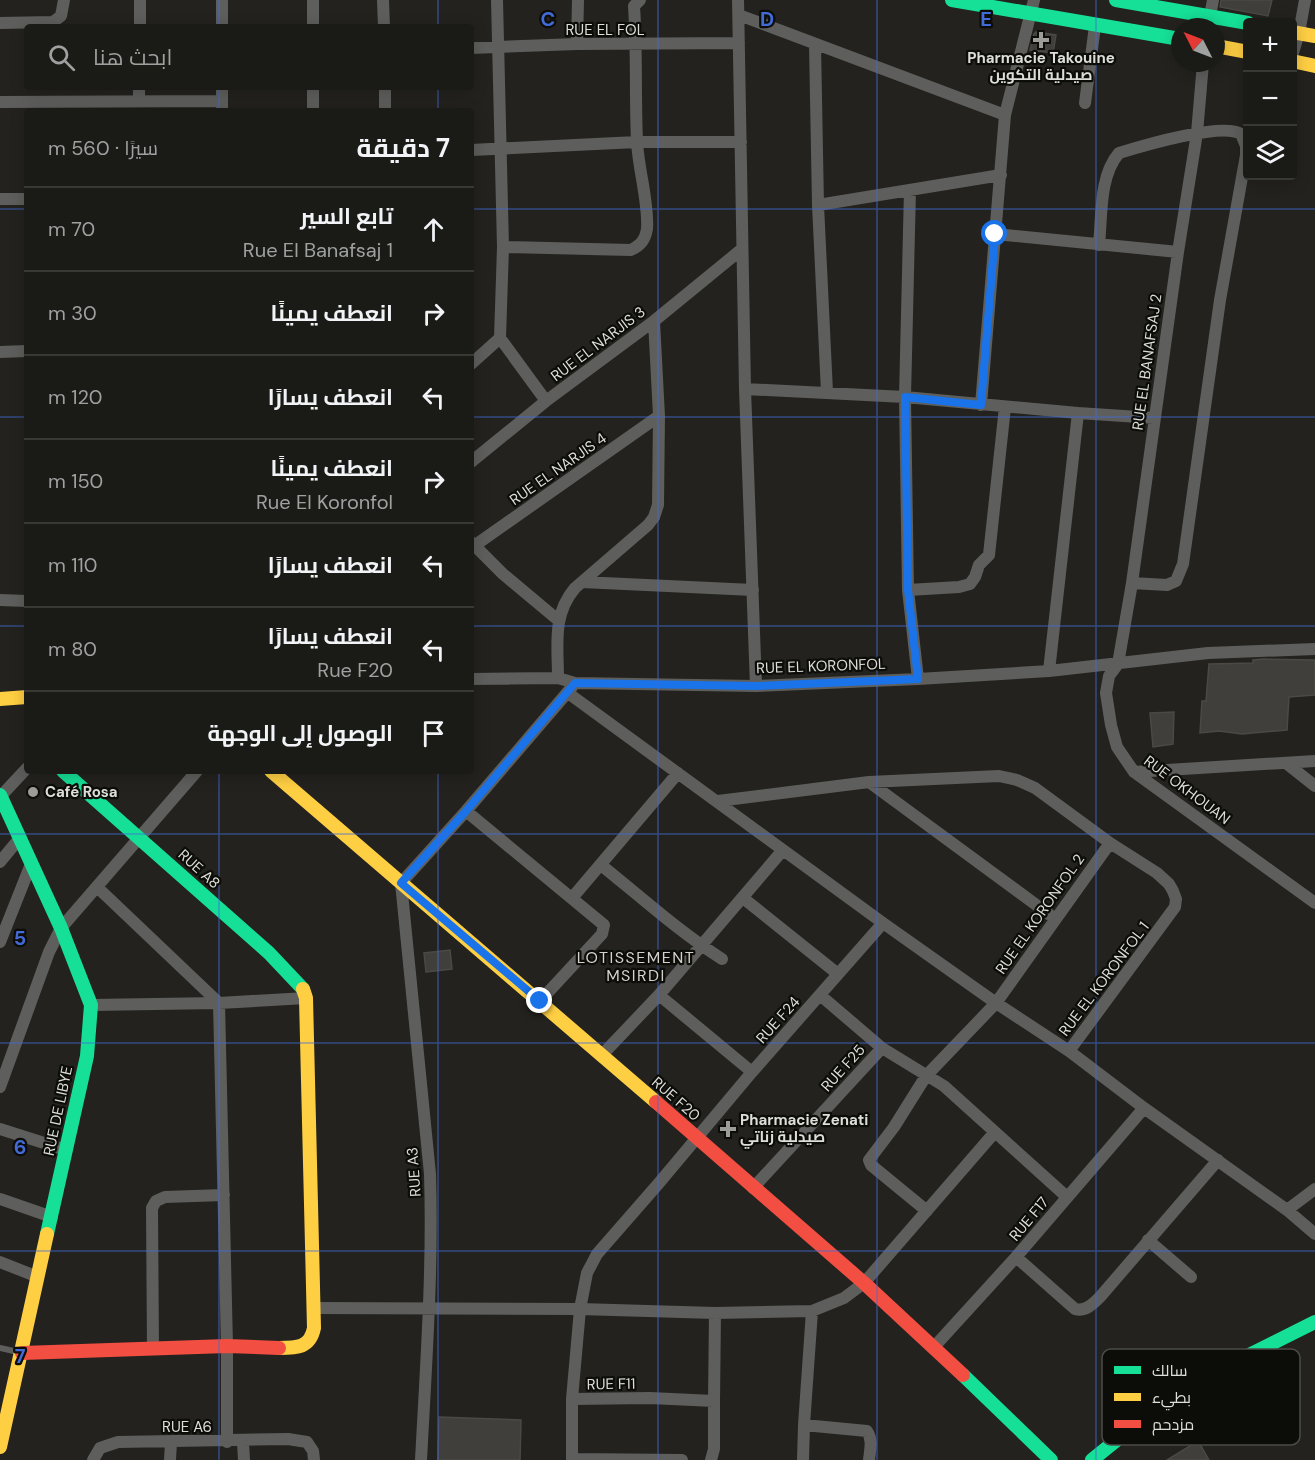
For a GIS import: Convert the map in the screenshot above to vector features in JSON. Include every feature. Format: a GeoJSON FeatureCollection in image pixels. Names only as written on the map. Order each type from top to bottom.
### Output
{"type":"FeatureCollection","features":[{"type":"Feature","properties":{"kind":"street"},"geometry":{"type":"LineString","coordinates":[[0,23],[42,23],[58,20],[64,9],[64,0]]}},
{"type":"Feature","properties":{"kind":"street"},"geometry":{"type":"LineString","coordinates":[[140,0],[140,24]]}},
{"type":"Feature","properties":{"kind":"street"},"geometry":{"type":"LineString","coordinates":[[222,0],[222,24]]}},
{"type":"Feature","properties":{"kind":"street"},"geometry":{"type":"LineString","coordinates":[[313,0],[313,24]]}},
{"type":"Feature","properties":{"kind":"street"},"geometry":{"type":"LineString","coordinates":[[383,0],[384,24]]}},
{"type":"Feature","properties":{"kind":"street"},"geometry":{"type":"LineString","coordinates":[[497,0],[503,247],[500,338],[546,401]]}},
{"type":"Feature","properties":{"kind":"street"},"geometry":{"type":"LineString","coordinates":[[577,44],[578,0]]}},
{"type":"Feature","properties":{"kind":"street"},"geometry":{"type":"LineString","coordinates":[[503,247],[622,251],[637,247],[645,238],[647,223],[637,142],[637,45],[634,6],[640,0]]}},
{"type":"Feature","properties":{"kind":"street"},"geometry":{"type":"LineString","coordinates":[[738,0],[745,389],[756,686]]}},
{"type":"Feature","properties":{"kind":"street"},"geometry":{"type":"LineString","coordinates":[[952,0],[1171,38]]}},
{"type":"Feature","properties":{"kind":"street"},"geometry":{"type":"LineString","coordinates":[[981,405],[1005,115],[1034,0]]}},
{"type":"Feature","properties":{"kind":"street"},"geometry":{"type":"LineString","coordinates":[[1116,0],[1192,18]]}},
{"type":"Feature","properties":{"kind":"street"},"geometry":{"type":"LineString","coordinates":[[1210,18],[1213,0]]}},
{"type":"Feature","properties":{"kind":"street"},"geometry":{"type":"LineString","coordinates":[[1297,29],[1305,0]]}},
{"type":"Feature","properties":{"kind":"street"},"geometry":{"type":"LineString","coordinates":[[739,15],[1005,115]]}},
{"type":"Feature","properties":{"kind":"street"},"geometry":{"type":"LineString","coordinates":[[1225,22],[1243,23]]}},
{"type":"Feature","properties":{"kind":"street"},"geometry":{"type":"LineString","coordinates":[[1085,103],[1095,26]]}},
{"type":"Feature","properties":{"kind":"street"},"geometry":{"type":"LineString","coordinates":[[1297,33],[1315,36]]}},
{"type":"Feature","properties":{"kind":"street","name":"RUE EL FOL"},"geometry":{"type":"LineString","coordinates":[[474,48],[577,44],[739,43]]}},
{"type":"Feature","properties":{"kind":"street"},"geometry":{"type":"LineString","coordinates":[[814,44],[826,392]]}},
{"type":"Feature","properties":{"kind":"street"},"geometry":{"type":"LineString","coordinates":[[1225,48],[1243,51]]}},
{"type":"Feature","properties":{"kind":"street"},"geometry":{"type":"LineString","coordinates":[[1297,62],[1315,66]]}},
{"type":"Feature","properties":{"kind":"street","name":"RUE EL BANAFSAJ 2"},"geometry":{"type":"LineString","coordinates":[[1118,664],[1132,583],[1154,418],[1197,133],[1202,72]]}},
{"type":"Feature","properties":{"kind":"street"},"geometry":{"type":"LineString","coordinates":[[139,90],[139,100]]}},
{"type":"Feature","properties":{"kind":"street"},"geometry":{"type":"LineString","coordinates":[[0,102],[139,100],[222,106],[222,90]]}},
{"type":"Feature","properties":{"kind":"street"},"geometry":{"type":"LineString","coordinates":[[313,90],[313,108]]}},
{"type":"Feature","properties":{"kind":"street"},"geometry":{"type":"LineString","coordinates":[[385,90],[385,108]]}},
{"type":"Feature","properties":{"kind":"street"},"geometry":{"type":"LineString","coordinates":[[1099,245],[1106,177],[1112,162],[1119,153],[1197,133],[1237,132],[1244,139],[1246,155],[1220,300],[1183,564],[1176,581],[1167,585],[1132,583]]}},
{"type":"Feature","properties":{"kind":"street"},"geometry":{"type":"LineString","coordinates":[[474,150],[637,142],[741,142]]}},
{"type":"Feature","properties":{"kind":"street"},"geometry":{"type":"LineString","coordinates":[[818,204],[1001,175]]}},
{"type":"Feature","properties":{"kind":"street"},"geometry":{"type":"LineString","coordinates":[[910,190],[905,397],[908,590],[918,679]]}},
{"type":"Feature","properties":{"kind":"street"},"geometry":{"type":"LineString","coordinates":[[0,199],[24,199]]}},
{"type":"Feature","properties":{"kind":"street"},"geometry":{"type":"LineString","coordinates":[[995,234],[1178,252]]}},
{"type":"Feature","properties":{"kind":"street","name":"RUE EL NARJIS 3"},"geometry":{"type":"LineString","coordinates":[[474,460],[546,401],[654,321],[742,249]]}},
{"type":"Feature","properties":{"kind":"street"},"geometry":{"type":"LineString","coordinates":[[558,678],[558,620],[565,599],[638,534],[654,517],[658,505],[659,416],[654,321]]}},
{"type":"Feature","properties":{"kind":"street"},"geometry":{"type":"LineString","coordinates":[[474,361],[500,338]]}},
{"type":"Feature","properties":{"kind":"street"},"geometry":{"type":"LineString","coordinates":[[0,352],[24,351]]}},
{"type":"Feature","properties":{"kind":"street"},"geometry":{"type":"LineString","coordinates":[[745,389],[905,397],[1154,418]]}},
{"type":"Feature","properties":{"kind":"street"},"geometry":{"type":"LineString","coordinates":[[908,590],[959,587],[970,584],[979,565],[989,555],[1005,407]]}},
{"type":"Feature","properties":{"kind":"street"},"geometry":{"type":"LineString","coordinates":[[1049,671],[1078,413]]}},
{"type":"Feature","properties":{"kind":"street","name":"RUE EL NARJIS 4"},"geometry":{"type":"LineString","coordinates":[[474,543],[659,416]]}},
{"type":"Feature","properties":{"kind":"street"},"geometry":{"type":"LineString","coordinates":[[474,546],[503,574],[558,620]]}},
{"type":"Feature","properties":{"kind":"street"},"geometry":{"type":"LineString","coordinates":[[582,582],[753,590]]}},
{"type":"Feature","properties":{"kind":"street"},"geometry":{"type":"LineString","coordinates":[[0,600],[24,601]]}},
{"type":"Feature","properties":{"kind":"street","name":"RUE EL KORONFOL"},"geometry":{"type":"LineString","coordinates":[[474,679],[558,678],[571,688],[756,686],[1049,671],[1208,653],[1315,649]]}},
{"type":"Feature","properties":{"kind":"street","name":"RUE OKHOUAN"},"geometry":{"type":"LineString","coordinates":[[1118,664],[1109,676],[1106,693],[1110,725],[1117,747],[1134,772],[1315,903]]}},
{"type":"Feature","properties":{"kind":"street"},"geometry":{"type":"LineString","coordinates":[[401,883],[571,688],[678,773],[883,923],[996,1003],[1069,1051],[1144,1108],[1287,1210],[1315,1234]]}},
{"type":"Feature","properties":{"kind":"street"},"geometry":{"type":"LineString","coordinates":[[0,699],[24,697]]}},
{"type":"Feature","properties":{"kind":"street"},"geometry":{"type":"LineString","coordinates":[[1134,772],[1315,761]]}},
{"type":"Feature","properties":{"kind":"street"},"geometry":{"type":"LineString","coordinates":[[1286,763],[1315,786]]}},
{"type":"Feature","properties":{"kind":"street"},"geometry":{"type":"LineString","coordinates":[[0,795],[24,771]]}},
{"type":"Feature","properties":{"kind":"street"},"geometry":{"type":"LineString","coordinates":[[572,898],[678,773]]}},
{"type":"Feature","properties":{"kind":"street","name":"RUE A8"},"geometry":{"type":"LineString","coordinates":[[66,774],[268,953],[299,984],[306,998]]}},
{"type":"Feature","properties":{"kind":"street"},"geometry":{"type":"LineString","coordinates":[[0,1087],[49,952],[61,928],[194,774]]}},
{"type":"Feature","properties":{"kind":"street","name":"RUE F20"},"geometry":{"type":"LineString","coordinates":[[274,774],[540,1001],[864,1284],[934,1347],[1051,1460]]}},
{"type":"Feature","properties":{"kind":"street","name":"RUE EL KORONFOL 1"},"geometry":{"type":"LineString","coordinates":[[717,801],[869,782],[999,776],[1017,780],[1035,788],[1110,843],[1157,873],[1169,884],[1176,899],[1175,907],[1069,1051]]}},
{"type":"Feature","properties":{"kind":"street"},"geometry":{"type":"LineString","coordinates":[[869,782],[1054,918]]}},
{"type":"Feature","properties":{"kind":"street","name":"RUE DE LIBYE"},"geometry":{"type":"LineString","coordinates":[[0,795],[61,928],[91,1005],[87,1056],[0,1447]]}},
{"type":"Feature","properties":{"kind":"street"},"geometry":{"type":"LineString","coordinates":[[466,811],[604,925],[604,930],[540,1001]]}},
{"type":"Feature","properties":{"kind":"street"},"geometry":{"type":"LineString","coordinates":[[0,862],[19,839]]}},
{"type":"Feature","properties":{"kind":"street","name":"RUE EL KORONFOL 2"},"geometry":{"type":"LineString","coordinates":[[927,1211],[871,1165],[869,1160],[894,1127],[926,1076],[996,1003],[1054,918],[1110,843]]}},
{"type":"Feature","properties":{"kind":"street"},"geometry":{"type":"LineString","coordinates":[[601,1056],[659,995],[783,850]]}},
{"type":"Feature","properties":{"kind":"street"},"geometry":{"type":"LineString","coordinates":[[0,942],[31,864]]}},
{"type":"Feature","properties":{"kind":"street"},"geometry":{"type":"LineString","coordinates":[[601,865],[656,912],[722,959]]}},
{"type":"Feature","properties":{"kind":"street","name":"RUE A3"},"geometry":{"type":"LineString","coordinates":[[401,883],[430,1174],[429,1310],[422,1460]]}},
{"type":"Feature","properties":{"kind":"street"},"geometry":{"type":"LineString","coordinates":[[97,887],[219,1003],[227,1442]]}},
{"type":"Feature","properties":{"kind":"street"},"geometry":{"type":"LineString","coordinates":[[743,898],[838,974]]}},
{"type":"Feature","properties":{"kind":"street","name":"RUE F24"},"geometry":{"type":"LineString","coordinates":[[572,1459],[572,1400],[580,1309],[587,1273],[597,1254],[660,1184],[752,1072],[883,923]]}},
{"type":"Feature","properties":{"kind":"street"},"geometry":{"type":"LineString","coordinates":[[659,995],[752,1072]]}},
{"type":"Feature","properties":{"kind":"street"},"geometry":{"type":"LineString","coordinates":[[820,995],[882,1048],[944,1086],[1067,1197]]}},
{"type":"Feature","properties":{"kind":"street"},"geometry":{"type":"LineString","coordinates":[[22,1353],[227,1346],[304,1347],[312,1336],[314,1308],[306,998],[219,1003],[91,1005]]}},
{"type":"Feature","properties":{"kind":"street","name":"RUE F25"},"geometry":{"type":"LineString","coordinates":[[753,1188],[882,1048]]}},
{"type":"Feature","properties":{"kind":"street","name":"RUE F17"},"geometry":{"type":"LineString","coordinates":[[934,1347],[1016,1257],[1144,1108]]}},
{"type":"Feature","properties":{"kind":"street"},"geometry":{"type":"LineString","coordinates":[[0,1129],[66,1150]]}},
{"type":"Feature","properties":{"kind":"street"},"geometry":{"type":"LineString","coordinates":[[314,1308],[580,1309],[715,1313],[812,1311],[844,1298],[864,1284],[995,1132]]}},
{"type":"Feature","properties":{"kind":"street"},"geometry":{"type":"LineString","coordinates":[[1016,1257],[1075,1309],[1080,1310],[1087,1307],[1100,1297],[1218,1160]]}},
{"type":"Feature","properties":{"kind":"street"},"geometry":{"type":"LineString","coordinates":[[1287,1210],[1315,1189]]}},
{"type":"Feature","properties":{"kind":"street"},"geometry":{"type":"LineString","coordinates":[[153,1349],[152,1208],[156,1201],[165,1197],[224,1195]]}},
{"type":"Feature","properties":{"kind":"street"},"geometry":{"type":"LineString","coordinates":[[0,1199],[52,1217]]}},
{"type":"Feature","properties":{"kind":"street"},"geometry":{"type":"LineString","coordinates":[[1148,1240],[1191,1277]]}},
{"type":"Feature","properties":{"kind":"street"},"geometry":{"type":"LineString","coordinates":[[0,1262],[38,1277]]}},
{"type":"Feature","properties":{"kind":"street"},"geometry":{"type":"LineString","coordinates":[[803,1460],[812,1311]]}},
{"type":"Feature","properties":{"kind":"street"},"geometry":{"type":"LineString","coordinates":[[711,1460],[714,1449],[715,1313]]}},
{"type":"Feature","properties":{"kind":"street"},"geometry":{"type":"LineString","coordinates":[[1261,1349],[1315,1322]]}},
{"type":"Feature","properties":{"kind":"street","name":"RUE F11"},"geometry":{"type":"LineString","coordinates":[[572,1400],[650,1398],[714,1401]]}},
{"type":"Feature","properties":{"kind":"street"},"geometry":{"type":"LineString","coordinates":[[804,1425],[867,1431],[871,1443],[869,1460]]}},
{"type":"Feature","properties":{"kind":"street","name":"RUE A6"},"geometry":{"type":"LineString","coordinates":[[93,1460],[100,1448],[108,1444],[134,1441],[288,1440],[307,1442],[313,1451],[314,1460]]}},
{"type":"Feature","properties":{"kind":"street"},"geometry":{"type":"LineString","coordinates":[[170,1460],[171,1442]]}},
{"type":"Feature","properties":{"kind":"street"},"geometry":{"type":"LineString","coordinates":[[243,1442],[244,1460]]}},
{"type":"Feature","properties":{"kind":"street"},"geometry":{"type":"LineString","coordinates":[[1092,1460],[1111,1445]]}},
{"type":"Feature","properties":{"kind":"street"},"geometry":{"type":"LineString","coordinates":[[572,1459],[682,1460]]}},
{"type":"Feature","properties":{"kind":"lane"},"geometry":{"type":"LineString","coordinates":[[0,1348],[22,1353]]}},
{"type":"Feature","properties":{"kind":"building"},"geometry":{"type":"Polygon","coordinates":[[[1221,0],[1272,0],[1268,16],[1220,7],[1221,0]]]}},
{"type":"Feature","properties":{"kind":"building"},"geometry":{"type":"Polygon","coordinates":[[[1036,32],[1056,35],[1053,53],[1030,50],[1036,32]]]}},
{"type":"Feature","properties":{"kind":"building"},"geometry":{"type":"Polygon","coordinates":[[[1253,660],[1315,660],[1315,695],[1289,697],[1287,730],[1242,734],[1219,731],[1200,733],[1202,701],[1206,701],[1209,664],[1253,663],[1253,660]]]}},
{"type":"Feature","properties":{"kind":"building"},"geometry":{"type":"Polygon","coordinates":[[[1174,712],[1173,744],[1153,747],[1150,713],[1174,712]]]}},
{"type":"Feature","properties":{"kind":"building"},"geometry":{"type":"Polygon","coordinates":[[[450,950],[452,969],[426,972],[424,953],[450,950]]]}},
{"type":"Feature","properties":{"kind":"building"},"geometry":{"type":"Polygon","coordinates":[[[439,1417],[521,1420],[520,1460],[438,1460],[439,1417]]]}},
{"type":"Feature","properties":{"kind":"building"},"geometry":{"type":"Polygon","coordinates":[[[1191,1445],[1200,1445],[1209,1460],[1167,1460],[1191,1445]]]}},
{"type":"Feature","properties":{"kind":"traffic: fast"},"geometry":{"type":"LineString","coordinates":[[952,0],[1171,37]]}},
{"type":"Feature","properties":{"kind":"traffic: fast"},"geometry":{"type":"LineString","coordinates":[[1116,0],[1243,22]]}},
{"type":"Feature","properties":{"kind":"traffic: fast"},"geometry":{"type":"LineString","coordinates":[[66,774],[269,953],[303,989]]}},
{"type":"Feature","properties":{"kind":"traffic: fast"},"geometry":{"type":"LineString","coordinates":[[0,795],[61,928],[91,1005],[87,1056],[47,1234]]}},
{"type":"Feature","properties":{"kind":"traffic: fast"},"geometry":{"type":"LineString","coordinates":[[1261,1349],[1315,1322]]}},
{"type":"Feature","properties":{"kind":"traffic: fast"},"geometry":{"type":"LineString","coordinates":[[963,1375],[1051,1460]]}},
{"type":"Feature","properties":{"kind":"traffic: fast"},"geometry":{"type":"LineString","coordinates":[[1092,1460],[1111,1445]]}},
{"type":"Feature","properties":{"kind":"traffic: slow"},"geometry":{"type":"LineString","coordinates":[[1297,33],[1315,36]]}},
{"type":"Feature","properties":{"kind":"traffic: slow"},"geometry":{"type":"LineString","coordinates":[[1225,48],[1243,51]]}},
{"type":"Feature","properties":{"kind":"traffic: slow"},"geometry":{"type":"LineString","coordinates":[[1297,62],[1315,66]]}},
{"type":"Feature","properties":{"kind":"traffic: slow"},"geometry":{"type":"LineString","coordinates":[[0,699],[24,697]]}},
{"type":"Feature","properties":{"kind":"traffic: slow"},"geometry":{"type":"LineString","coordinates":[[274,774],[656,1102]]}},
{"type":"Feature","properties":{"kind":"traffic: slow"},"geometry":{"type":"LineString","coordinates":[[279,1348],[292,1348],[306,1343],[314,1328],[306,998],[303,989]]}},
{"type":"Feature","properties":{"kind":"traffic: slow"},"geometry":{"type":"LineString","coordinates":[[0,1447],[47,1234]]}},
{"type":"Feature","properties":{"kind":"traffic: jam"},"geometry":{"type":"LineString","coordinates":[[656,1102],[864,1283],[963,1375]]}},
{"type":"Feature","properties":{"kind":"traffic: jam"},"geometry":{"type":"LineString","coordinates":[[22,1353],[227,1346],[279,1348]]}},
{"type":"Feature","properties":{"kind":"place","name":"Pharmacie Takouine صيدلية التكوين"},"geometry":{"type":"Point","coordinates":[1041,40]}},
{"type":"Feature","properties":{"kind":"place","name":"Café Rosa"},"geometry":{"type":"Point","coordinates":[33,792]}},
{"type":"Feature","properties":{"kind":"place","name":"Pharmacie Zenati صيدلية زناتي"},"geometry":{"type":"Point","coordinates":[728,1129]}},
{"type":"Feature","properties":{"kind":"district","name":"LOTISSEMENT MSIRDI"},"geometry":{"type":"Point","coordinates":[636,966]}},
{"type":"Feature","properties":{"kind":"route"},"geometry":{"type":"LineString","coordinates":[[540,1001],[401,883],[575,683],[756,686],[918,679],[908,590],[905,397],[981,405],[995,234]]}}]}
